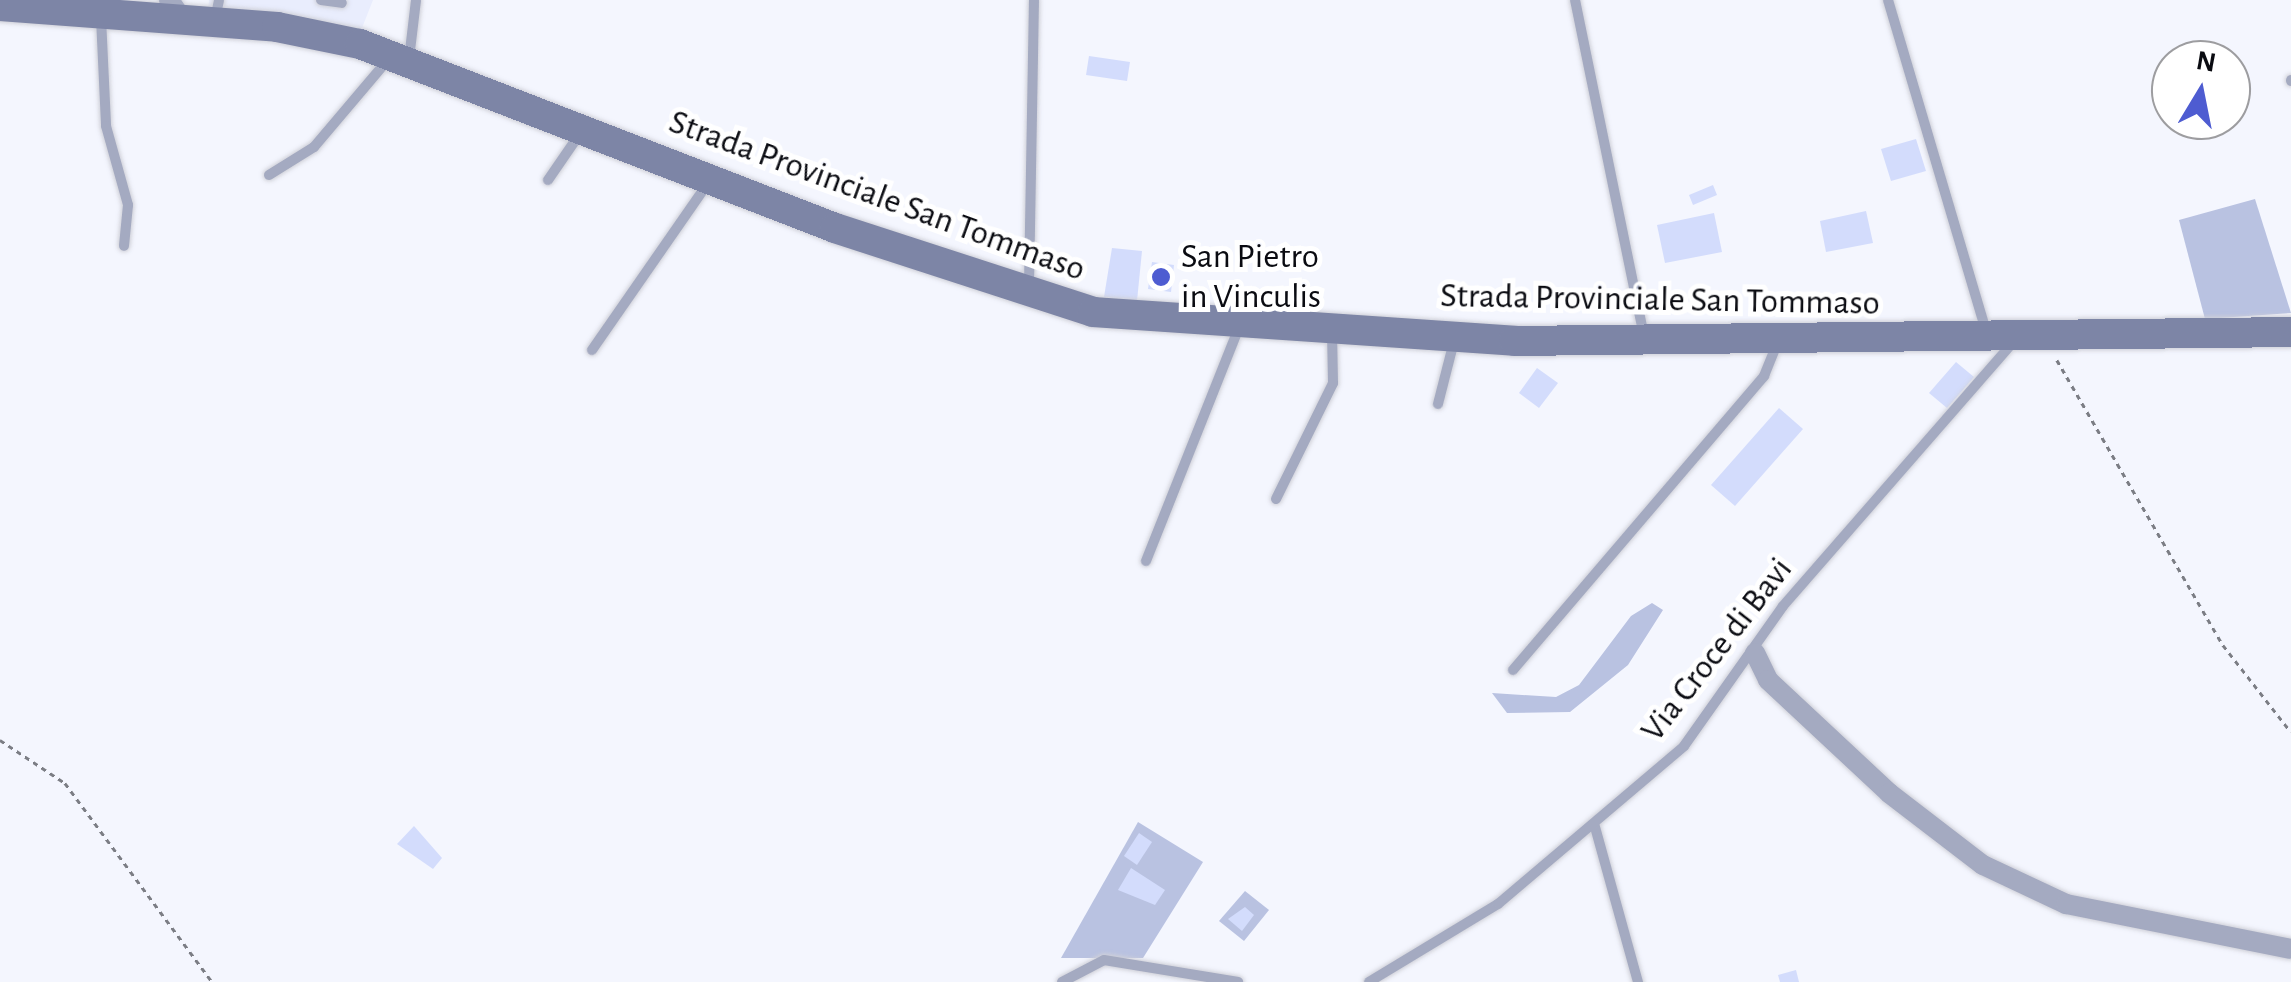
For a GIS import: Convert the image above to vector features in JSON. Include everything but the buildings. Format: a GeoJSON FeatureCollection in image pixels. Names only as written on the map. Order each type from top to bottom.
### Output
{"type":"FeatureCollection","features":[{"type":"Feature","properties":{"kind":"street","name":"Strada Provinciale San Tommaso"},"geometry":{"type":"LineString","coordinates":[[0,6],[103,12],[217,10],[314,32],[400,60],[1025,295],[1092,312],[1455,338],[1646,343],[2291,332]]}},
{"type":"Feature","properties":{"kind":"street"},"geometry":{"type":"LineString","coordinates":[[1755,653],[1768,680],[1889,794],[1984,865],[2066,904],[2291,949]]}},
{"type":"Feature","properties":{"kind":"lane"},"geometry":{"type":"LineString","coordinates":[[320,0],[342,4]]}},
{"type":"Feature","properties":{"kind":"lane"},"geometry":{"type":"LineString","coordinates":[[269,175],[314,148],[400,60],[416,0]]}},
{"type":"Feature","properties":{"kind":"lane"},"geometry":{"type":"LineString","coordinates":[[1025,295],[1035,265],[1034,0]]}},
{"type":"Feature","properties":{"kind":"lane"},"geometry":{"type":"LineString","coordinates":[[1574,0],[1646,343]]}},
{"type":"Feature","properties":{"kind":"lane"},"geometry":{"type":"LineString","coordinates":[[1888,0],[2002,339]]}},
{"type":"Feature","properties":{"kind":"lane"},"geometry":{"type":"LineString","coordinates":[[103,12],[97,52],[128,205],[124,246]]}},
{"type":"Feature","properties":{"kind":"lane"},"geometry":{"type":"LineString","coordinates":[[548,180],[582,130]]}},
{"type":"Feature","properties":{"kind":"lane"},"geometry":{"type":"LineString","coordinates":[[592,350],[710,179]]}},
{"type":"Feature","properties":{"kind":"lane"},"geometry":{"type":"LineString","coordinates":[[1146,561],[1240,324]]}},
{"type":"Feature","properties":{"kind":"lane"},"geometry":{"type":"LineString","coordinates":[[1276,500],[1333,383],[1332,330]]}},
{"type":"Feature","properties":{"kind":"lane"},"geometry":{"type":"LineString","coordinates":[[1438,404],[1455,338]]}},
{"type":"Feature","properties":{"kind":"lane","name":"Via Croce di Bavi"},"geometry":{"type":"LineString","coordinates":[[1369,982],[1498,904],[1594,827],[1684,746],[1755,653],[1783,606],[2002,339]]}},
{"type":"Feature","properties":{"kind":"lane"},"geometry":{"type":"LineString","coordinates":[[1513,670],[1764,376],[1778,341]]}},
{"type":"Feature","properties":{"kind":"lane"},"geometry":{"type":"LineString","coordinates":[[1594,827],[1638,982]]}},
{"type":"Feature","properties":{"kind":"lane"},"geometry":{"type":"LineString","coordinates":[[1062,982],[1104,960],[1238,982]]}},
{"type":"Feature","properties":{"kind":"path"},"geometry":{"type":"LineString","coordinates":[[2051,339],[2074,394],[2222,645],[2291,732]]}},
{"type":"Feature","properties":{"kind":"path"},"geometry":{"type":"LineString","coordinates":[[0,740],[64,783],[212,982]]}},
{"type":"Feature","properties":{"kind":"shaded area"},"geometry":{"type":"Polygon","coordinates":[[[209,0],[373,0],[360,33],[305,17],[208,10],[209,0]]]}},
{"type":"Feature","properties":{"kind":"shaded area"},"geometry":{"type":"Polygon","coordinates":[[[2255,199],[2291,313],[2205,319],[2179,220],[2255,199]]]}},
{"type":"Feature","properties":{"kind":"shaded area"},"geometry":{"type":"Polygon","coordinates":[[[1652,603],[1663,610],[1628,665],[1570,712],[1507,713],[1492,693],[1556,697],[1579,685],[1631,616],[1652,603]]]}},
{"type":"Feature","properties":{"kind":"shaded area"},"geometry":{"type":"Polygon","coordinates":[[[1138,822],[1203,862],[1143,958],[1061,958],[1138,822]]]}},
{"type":"Feature","properties":{"kind":"shaded area"},"geometry":{"type":"Polygon","coordinates":[[[1245,891],[1269,910],[1244,941],[1219,921],[1245,891]]]}},
{"type":"Feature","properties":{"kind":"place","name":"San Pietro in Vinculis"},"geometry":{"type":"Point","coordinates":[1161,277]}}]}
